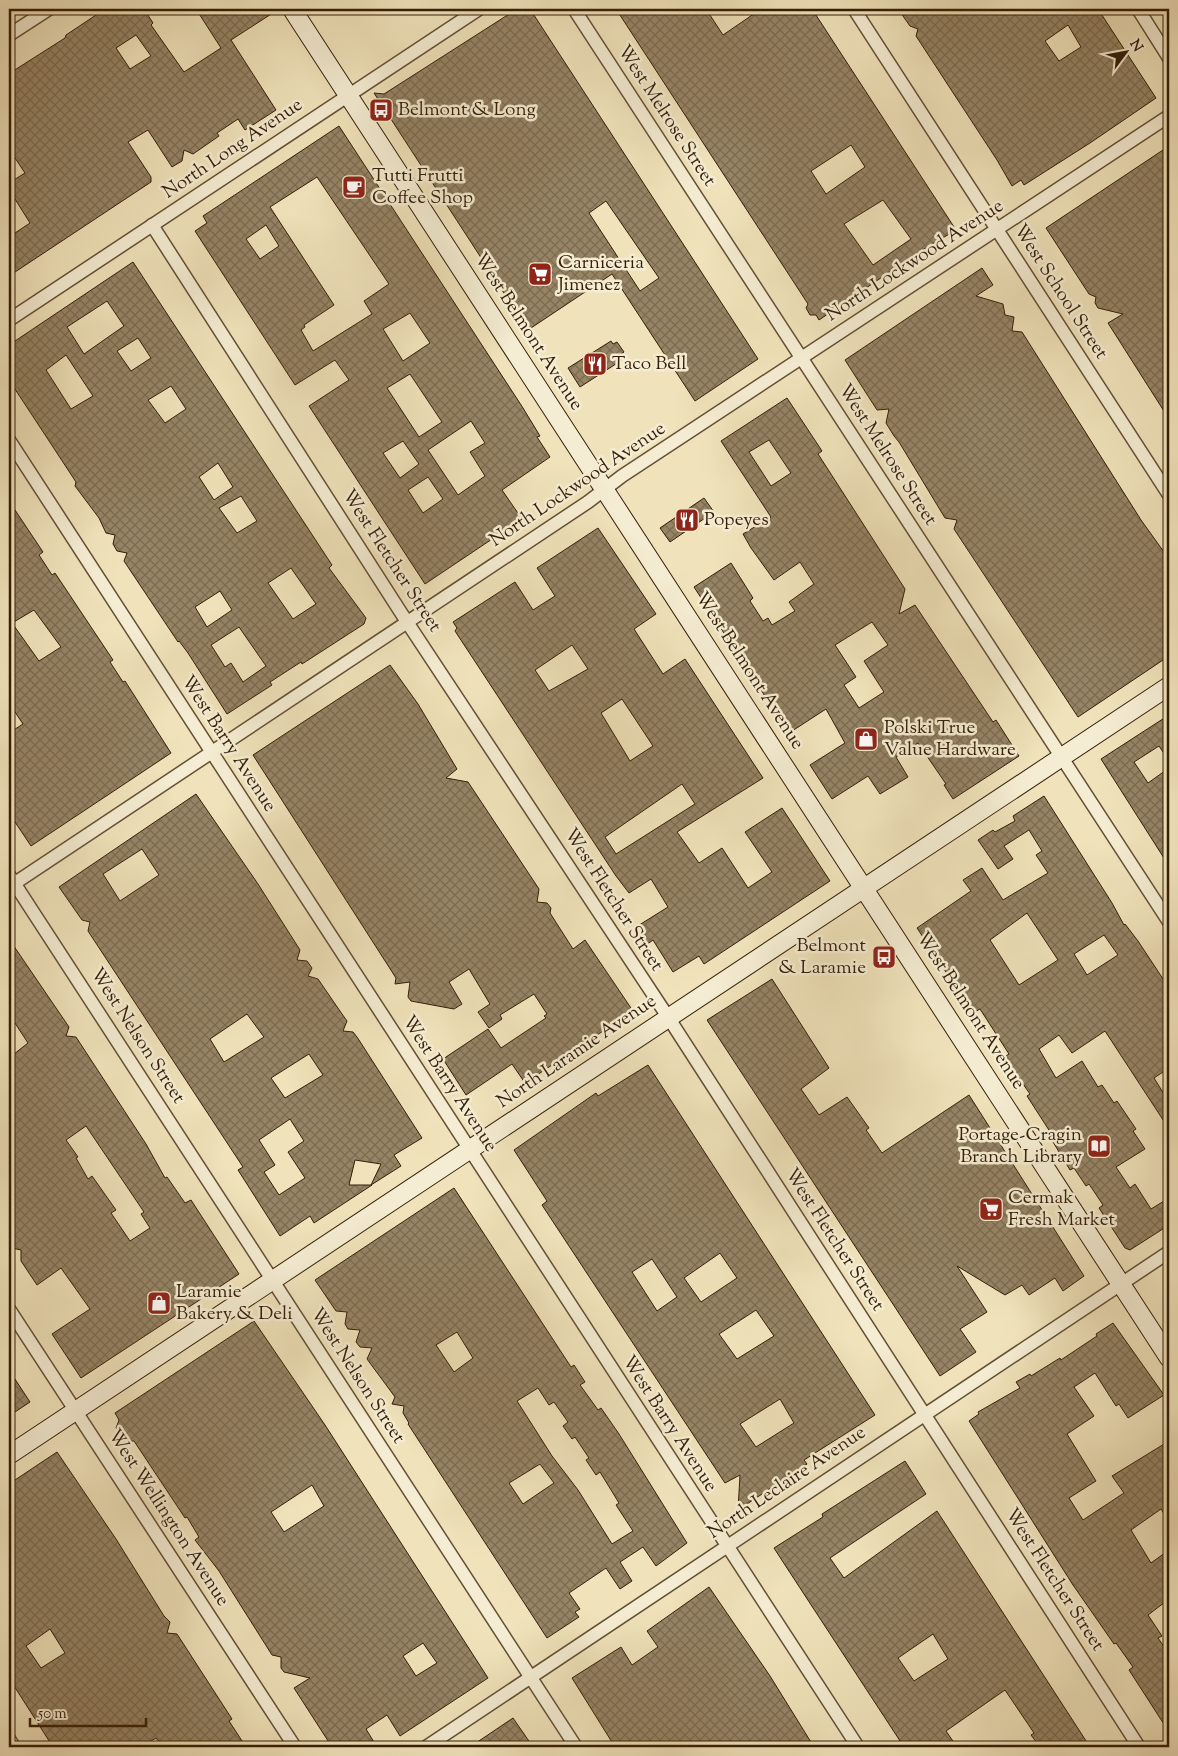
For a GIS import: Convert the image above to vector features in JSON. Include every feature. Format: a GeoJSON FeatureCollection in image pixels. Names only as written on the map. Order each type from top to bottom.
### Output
{"type":"FeatureCollection","features":[{"type":"Feature","properties":{"kind":"main road","name":"West Belmont Avenue"},"geometry":{"type":"LineString","coordinates":[[292,9],[1169,1358]]}},
{"type":"Feature","properties":{"kind":"main road","name":"North Laramie Avenue"},"geometry":{"type":"LineString","coordinates":[[9,1455],[1169,686]]}},
{"type":"Feature","properties":{"kind":"street"},"geometry":{"type":"LineString","coordinates":[[9,35],[49,9]]}},
{"type":"Feature","properties":{"kind":"street","name":"North Long Avenue"},"geometry":{"type":"LineString","coordinates":[[9,320],[479,9]]}},
{"type":"Feature","properties":{"kind":"street","name":"West Melrose Street"},"geometry":{"type":"LineString","coordinates":[[574,9],[1169,922]]}},
{"type":"Feature","properties":{"kind":"street","name":"West School Street"},"geometry":{"type":"LineString","coordinates":[[854,9],[1169,494]]}},
{"type":"Feature","properties":{"kind":"street"},"geometry":{"type":"LineString","coordinates":[[1138,9],[1169,58]]}},
{"type":"Feature","properties":{"kind":"street","name":"North Lockwood Avenue"},"geometry":{"type":"LineString","coordinates":[[11,882],[211,753],[802,358],[1169,116]]}},
{"type":"Feature","properties":{"kind":"street","name":"West Fletcher Street"},"geometry":{"type":"LineString","coordinates":[[152,225],[408,622],[668,1017],[1139,1747]]}},
{"type":"Feature","properties":{"kind":"street","name":"West Barry Avenue"},"geometry":{"type":"LineString","coordinates":[[9,440],[858,1747]]}},
{"type":"Feature","properties":{"kind":"street","name":"West Nelson Street"},"geometry":{"type":"LineString","coordinates":[[11,882],[273,1280],[576,1747]]}},
{"type":"Feature","properties":{"kind":"street","name":"North Leclaire Avenue"},"geometry":{"type":"LineString","coordinates":[[426,1747],[1169,1252]]}},
{"type":"Feature","properties":{"kind":"street","name":"West Wellington Avenue"},"geometry":{"type":"LineString","coordinates":[[9,1309],[295,1747]]}},
{"type":"Feature","properties":{"kind":"street"},"geometry":{"type":"LineString","coordinates":[[9,1739],[14,1747]]}},
{"type":"Feature","properties":{"kind":"building"},"geometry":{"type":"Polygon","coordinates":[[[105,9],[144,9],[153,23],[151,25],[184,72],[221,48],[196,9],[279,9],[231,40],[276,110],[245,130],[238,119],[217,133],[219,136],[193,154],[184,150],[182,161],[172,167],[148,130],[128,142],[151,177],[151,182],[9,276],[9,237],[30,223],[15,199],[9,202],[9,183],[25,173],[9,149],[9,78],[12,76],[10,73],[65,38],[66,35],[105,9]],[[136,35],[116,48],[130,69],[151,56],[136,35]]]}},
{"type":"Feature","properties":{"kind":"building"},"geometry":{"type":"Polygon","coordinates":[[[517,9],[530,9],[758,359],[695,401],[612,274],[528,330],[374,93],[384,94],[517,9]],[[606,201],[589,213],[640,291],[659,278],[606,201]]]}},
{"type":"Feature","properties":{"kind":"building"},"geometry":{"type":"Polygon","coordinates":[[[616,9],[706,9],[723,35],[761,9],[812,9],[956,230],[919,252],[819,320],[816,315],[810,315],[806,308],[808,304],[616,9]],[[851,145],[811,171],[826,194],[865,167],[851,145]],[[883,200],[844,224],[873,265],[911,239],[883,200]]]}},
{"type":"Feature","properties":{"kind":"building"},"geometry":{"type":"Polygon","coordinates":[[[898,9],[1098,9],[1156,98],[1024,185],[1021,180],[1012,186],[916,36],[918,29],[910,26],[898,9]],[[1068,25],[1045,41],[1059,61],[1081,47],[1068,25]]]}},
{"type":"Feature","properties":{"kind":"building"},"geometry":{"type":"Polygon","coordinates":[[[339,126],[523,408],[540,436],[537,437],[550,457],[502,490],[522,519],[425,584],[309,406],[349,380],[335,360],[295,385],[195,231],[207,223],[203,216],[339,126]],[[317,177],[270,207],[334,305],[304,325],[305,327],[301,330],[313,351],[372,314],[364,301],[389,284],[317,177]],[[266,225],[246,239],[260,259],[279,246],[266,225]],[[410,313],[383,329],[403,361],[430,343],[410,313]],[[410,374],[387,388],[419,437],[442,422],[410,374]],[[471,421],[428,450],[458,495],[485,476],[470,452],[485,443],[471,421]],[[403,441],[383,453],[400,478],[419,464],[403,441]],[[428,477],[408,490],[423,513],[443,499],[428,477]]]}},
{"type":"Feature","properties":{"kind":"building"},"geometry":{"type":"Polygon","coordinates":[[[1169,146],[1169,419],[1108,323],[1123,314],[1098,308],[1095,303],[1096,297],[1089,294],[1046,228],[1169,146]]]}},
{"type":"Feature","properties":{"kind":"building"},"geometry":{"type":"Polygon","coordinates":[[[133,262],[332,565],[329,568],[366,618],[364,624],[270,682],[272,685],[227,714],[188,653],[178,642],[124,561],[127,553],[117,551],[113,544],[115,535],[106,533],[99,518],[75,486],[76,482],[9,380],[9,345],[133,262]],[[107,301],[67,327],[84,354],[124,326],[107,301]],[[138,338],[117,351],[131,371],[151,358],[138,338]],[[66,355],[46,370],[71,409],[93,396],[66,355]],[[171,386],[148,400],[165,423],[186,409],[171,386]],[[218,463],[199,477],[214,500],[233,487],[218,463]],[[241,496],[219,508],[237,533],[257,521],[241,496]],[[291,568],[268,583],[293,619],[316,604],[291,568]],[[220,591],[195,607],[207,627],[232,610],[220,591]],[[239,627],[211,645],[225,667],[231,663],[243,682],[266,666],[239,627]]]}},
{"type":"Feature","properties":{"kind":"building"},"geometry":{"type":"Polygon","coordinates":[[[982,268],[993,285],[976,296],[1003,304],[1005,315],[1014,317],[1012,331],[1022,332],[1141,520],[1169,559],[1169,656],[1078,717],[954,529],[957,520],[945,518],[886,423],[889,409],[877,410],[845,360],[982,268]]]}},
{"type":"Feature","properties":{"kind":"building","name":"Taco Bell"},"geometry":{"type":"Polygon","coordinates":[[[611,341],[613,344],[617,342],[624,352],[619,356],[622,360],[580,387],[568,368],[611,341]]]}},
{"type":"Feature","properties":{"kind":"building"},"geometry":{"type":"Polygon","coordinates":[[[787,398],[822,451],[818,454],[905,589],[899,614],[915,605],[993,722],[996,720],[1019,756],[953,799],[944,785],[946,784],[918,743],[896,757],[908,777],[880,794],[868,776],[832,799],[810,765],[845,743],[826,709],[789,733],[694,587],[731,563],[753,598],[750,601],[763,621],[768,618],[772,625],[795,611],[789,602],[814,584],[800,562],[774,580],[751,548],[743,534],[771,517],[721,441],[787,398]],[[769,440],[749,452],[771,486],[791,473],[769,440]],[[872,622],[835,645],[856,677],[844,685],[859,708],[884,692],[864,661],[888,645],[872,622]]]}},
{"type":"Feature","properties":{"kind":"building","name":"Popeyes"},"geometry":{"type":"Polygon","coordinates":[[[704,498],[714,512],[670,542],[660,528],[704,498]]]}},
{"type":"Feature","properties":{"kind":"building"},"geometry":{"type":"Polygon","coordinates":[[[9,501],[43,552],[39,555],[52,575],[55,573],[113,660],[110,662],[123,682],[125,681],[171,753],[31,846],[9,813],[9,733],[23,724],[9,703],[9,501]],[[34,610],[12,623],[39,661],[61,647],[34,610]]]}},
{"type":"Feature","properties":{"kind":"building"},"geometry":{"type":"Polygon","coordinates":[[[598,528],[656,614],[634,629],[663,674],[685,659],[763,778],[677,832],[699,863],[722,848],[748,888],[772,872],[745,832],[782,808],[830,881],[704,964],[699,956],[673,972],[653,940],[646,945],[636,927],[668,907],[651,879],[629,893],[455,631],[457,628],[453,622],[515,582],[533,610],[555,596],[537,568],[598,528]],[[572,645],[535,670],[549,691],[588,669],[572,645]],[[622,699],[601,713],[630,761],[653,746],[622,699]],[[682,784],[605,837],[616,854],[695,804],[682,784]]]}},
{"type":"Feature","properties":{"kind":"building"},"geometry":{"type":"Polygon","coordinates":[[[390,665],[418,704],[457,769],[446,778],[468,782],[539,889],[537,902],[547,903],[551,908],[550,913],[573,949],[585,940],[633,1011],[525,1083],[512,1064],[466,1095],[443,1059],[488,1029],[501,1048],[546,1018],[544,1016],[547,1014],[534,994],[500,1015],[502,1019],[489,1028],[478,1012],[490,1004],[469,969],[449,982],[462,1004],[454,1009],[411,1001],[408,997],[410,982],[395,984],[396,978],[253,755],[390,665]]]}},
{"type":"Feature","properties":{"kind":"building"},"geometry":{"type":"Polygon","coordinates":[[[1169,715],[1169,761],[1159,746],[1134,762],[1148,783],[1169,768],[1169,866],[1101,759],[1169,715]]]}},
{"type":"Feature","properties":{"kind":"building"},"geometry":{"type":"Polygon","coordinates":[[[196,794],[258,884],[300,950],[297,960],[307,961],[312,968],[308,976],[318,979],[347,1021],[343,1031],[353,1032],[357,1037],[422,1138],[394,1155],[401,1166],[314,1223],[310,1216],[280,1236],[238,1170],[243,1167],[88,931],[90,922],[82,920],[59,887],[196,794]],[[142,849],[103,874],[120,901],[159,875],[142,849]],[[247,1014],[210,1039],[224,1062],[264,1037],[247,1014]],[[309,1054],[271,1078],[285,1098],[323,1075],[309,1054]],[[290,1119],[259,1140],[275,1165],[264,1172],[279,1195],[305,1178],[288,1152],[304,1141],[290,1119]],[[355,1160],[349,1185],[371,1185],[381,1164],[355,1160]]]}},
{"type":"Feature","properties":{"kind":"building"},"geometry":{"type":"Polygon","coordinates":[[[1044,796],[1124,925],[1138,941],[1169,988],[1169,1068],[1154,1078],[1169,1102],[1169,1129],[1105,1031],[1072,1053],[1059,1035],[1039,1049],[1056,1078],[1082,1061],[1098,1087],[1102,1085],[1114,1103],[1117,1101],[1136,1129],[1133,1131],[1145,1149],[1116,1167],[1130,1188],[1135,1184],[1151,1209],[1169,1198],[1169,1225],[1130,1250],[1125,1248],[1099,1208],[1103,1205],[1089,1184],[1086,1186],[1074,1168],[1070,1170],[1053,1142],[1056,1141],[1027,1096],[1030,1094],[1014,1071],[1011,1074],[1001,1059],[1009,1054],[980,1009],[973,1013],[917,928],[971,891],[963,880],[982,868],[1003,900],[1048,873],[1036,855],[1042,851],[1029,830],[1004,846],[1013,859],[998,869],[978,840],[993,830],[995,832],[1015,821],[1013,816],[1044,796]],[[1027,913],[990,940],[1019,985],[1058,960],[1027,913]],[[1104,935],[1074,954],[1087,975],[1118,955],[1104,935]]]}},
{"type":"Feature","properties":{"kind":"building"},"geometry":{"type":"Polygon","coordinates":[[[9,939],[69,1027],[66,1036],[76,1037],[146,1144],[165,1178],[167,1177],[185,1203],[191,1200],[239,1274],[81,1378],[52,1334],[90,1309],[61,1268],[37,1285],[21,1261],[21,1250],[12,1248],[9,1242],[9,1058],[28,1043],[9,1014],[9,939]],[[86,1126],[66,1140],[78,1157],[76,1158],[88,1179],[92,1176],[116,1210],[111,1213],[130,1241],[150,1228],[141,1214],[144,1212],[86,1126]]]}},
{"type":"Feature","properties":{"kind":"building"},"geometry":{"type":"Polygon","coordinates":[[[772,979],[829,1068],[801,1089],[819,1115],[847,1097],[869,1128],[866,1130],[882,1153],[969,1095],[1084,1276],[1063,1291],[1055,1278],[1029,1295],[1022,1285],[1005,1295],[957,1266],[987,1312],[960,1329],[976,1352],[940,1376],[707,1020],[772,979]]]}},
{"type":"Feature","properties":{"kind":"building"},"geometry":{"type":"Polygon","coordinates":[[[648,1065],[875,1415],[804,1460],[807,1464],[738,1510],[740,1475],[725,1483],[542,1205],[547,1201],[514,1150],[596,1093],[598,1096],[648,1065]],[[720,1253],[684,1278],[701,1302],[737,1278],[720,1253]],[[652,1259],[632,1272],[657,1311],[677,1297],[652,1259]],[[756,1310],[719,1334],[737,1359],[774,1336],[756,1310]],[[780,1399],[740,1424],[756,1447],[794,1423],[780,1399]]]}},
{"type":"Feature","properties":{"kind":"building"},"geometry":{"type":"Polygon","coordinates":[[[454,1188],[571,1367],[574,1365],[585,1382],[580,1385],[598,1410],[601,1408],[619,1434],[687,1543],[656,1566],[643,1547],[620,1562],[632,1581],[620,1589],[606,1568],[569,1593],[580,1609],[575,1612],[579,1617],[547,1638],[408,1424],[403,1413],[404,1406],[392,1404],[395,1397],[367,1359],[372,1348],[360,1347],[356,1342],[360,1330],[348,1329],[345,1324],[347,1312],[336,1311],[315,1280],[454,1188]],[[457,1332],[436,1345],[454,1372],[473,1358],[457,1332]],[[538,1388],[517,1401],[552,1456],[578,1490],[612,1544],[633,1531],[616,1505],[619,1503],[600,1472],[596,1475],[586,1460],[589,1458],[575,1437],[572,1439],[563,1426],[568,1422],[554,1402],[549,1405],[538,1388]],[[540,1464],[509,1483],[523,1504],[554,1483],[540,1464]]]}},
{"type":"Feature","properties":{"kind":"building"},"geometry":{"type":"Polygon","coordinates":[[[254,1321],[325,1425],[488,1678],[400,1736],[387,1715],[366,1729],[377,1747],[332,1747],[294,1688],[310,1678],[284,1672],[281,1668],[281,1657],[272,1655],[219,1571],[195,1540],[199,1537],[187,1517],[185,1518],[134,1441],[130,1441],[122,1428],[116,1428],[119,1420],[115,1413],[254,1321]],[[312,1485],[271,1512],[284,1532],[324,1506],[312,1485]],[[423,1643],[403,1656],[416,1676],[437,1663],[423,1643]]]}},
{"type":"Feature","properties":{"kind":"building"},"geometry":{"type":"Polygon","coordinates":[[[1113,1323],[1164,1395],[1128,1418],[1119,1404],[1116,1406],[1095,1373],[1074,1387],[1094,1416],[1067,1434],[1096,1481],[1069,1498],[1083,1520],[1124,1493],[1112,1476],[1169,1441],[1169,1522],[1161,1509],[1131,1530],[1151,1563],[1169,1550],[1169,1599],[1148,1615],[1162,1636],[1158,1638],[1169,1654],[1169,1732],[1129,1670],[1133,1667],[1116,1643],[1114,1644],[1073,1585],[969,1421],[979,1414],[978,1412],[1020,1388],[1016,1382],[1030,1374],[1031,1376],[1060,1358],[1061,1360],[1113,1323]]]}},
{"type":"Feature","properties":{"kind":"building"},"geometry":{"type":"Polygon","coordinates":[[[9,1370],[30,1402],[9,1416],[9,1370]]]}},
{"type":"Feature","properties":{"kind":"building"},"geometry":{"type":"Polygon","coordinates":[[[57,1452],[116,1539],[164,1616],[170,1622],[167,1633],[177,1634],[232,1719],[229,1721],[246,1747],[163,1747],[156,1738],[141,1747],[53,1747],[9,1678],[9,1484],[57,1452]],[[50,1629],[26,1646],[41,1668],[65,1653],[50,1629]]]}},
{"type":"Feature","properties":{"kind":"building"},"geometry":{"type":"Polygon","coordinates":[[[905,1461],[926,1494],[830,1558],[844,1578],[937,1511],[1090,1747],[1040,1747],[1031,1735],[1034,1733],[1005,1690],[946,1731],[957,1747],[904,1747],[774,1548],[823,1517],[822,1514],[905,1461]],[[933,1634],[898,1658],[914,1681],[948,1659],[933,1634]]]}},
{"type":"Feature","properties":{"kind":"building"},"geometry":{"type":"Polygon","coordinates":[[[709,1587],[770,1676],[814,1747],[615,1747],[572,1678],[621,1647],[632,1665],[658,1647],[647,1631],[709,1587]]]}},
{"type":"Feature","properties":{"kind":"building"},"geometry":{"type":"Polygon","coordinates":[[[513,1718],[533,1747],[470,1747],[513,1718]]]}},
{"type":"Feature","properties":{"kind":"place","name":"Belmont & Long"},"geometry":{"type":"Point","coordinates":[381,110]}},
{"type":"Feature","properties":{"kind":"place","name":"Tutti Frutti Coffee Shop"},"geometry":{"type":"Point","coordinates":[354,187]}},
{"type":"Feature","properties":{"kind":"place","name":"Carniceria Jimenez"},"geometry":{"type":"Point","coordinates":[540,274]}},
{"type":"Feature","properties":{"kind":"place","name":"Taco Bell"},"geometry":{"type":"Point","coordinates":[595,364]}},
{"type":"Feature","properties":{"kind":"place","name":"Popeyes"},"geometry":{"type":"Point","coordinates":[687,520]}},
{"type":"Feature","properties":{"kind":"place","name":"Polski True Value Hardware"},"geometry":{"type":"Point","coordinates":[866,739]}},
{"type":"Feature","properties":{"kind":"place","name":"Belmont & Laramie"},"geometry":{"type":"Point","coordinates":[884,957]}},
{"type":"Feature","properties":{"kind":"place","name":"Portage-Cragin Branch Library"},"geometry":{"type":"Point","coordinates":[1099,1146]}},
{"type":"Feature","properties":{"kind":"place","name":"Cermak Fresh Market"},"geometry":{"type":"Point","coordinates":[991,1209]}},
{"type":"Feature","properties":{"kind":"place","name":"Laramie Bakery & Deli"},"geometry":{"type":"Point","coordinates":[159,1303]}}]}
